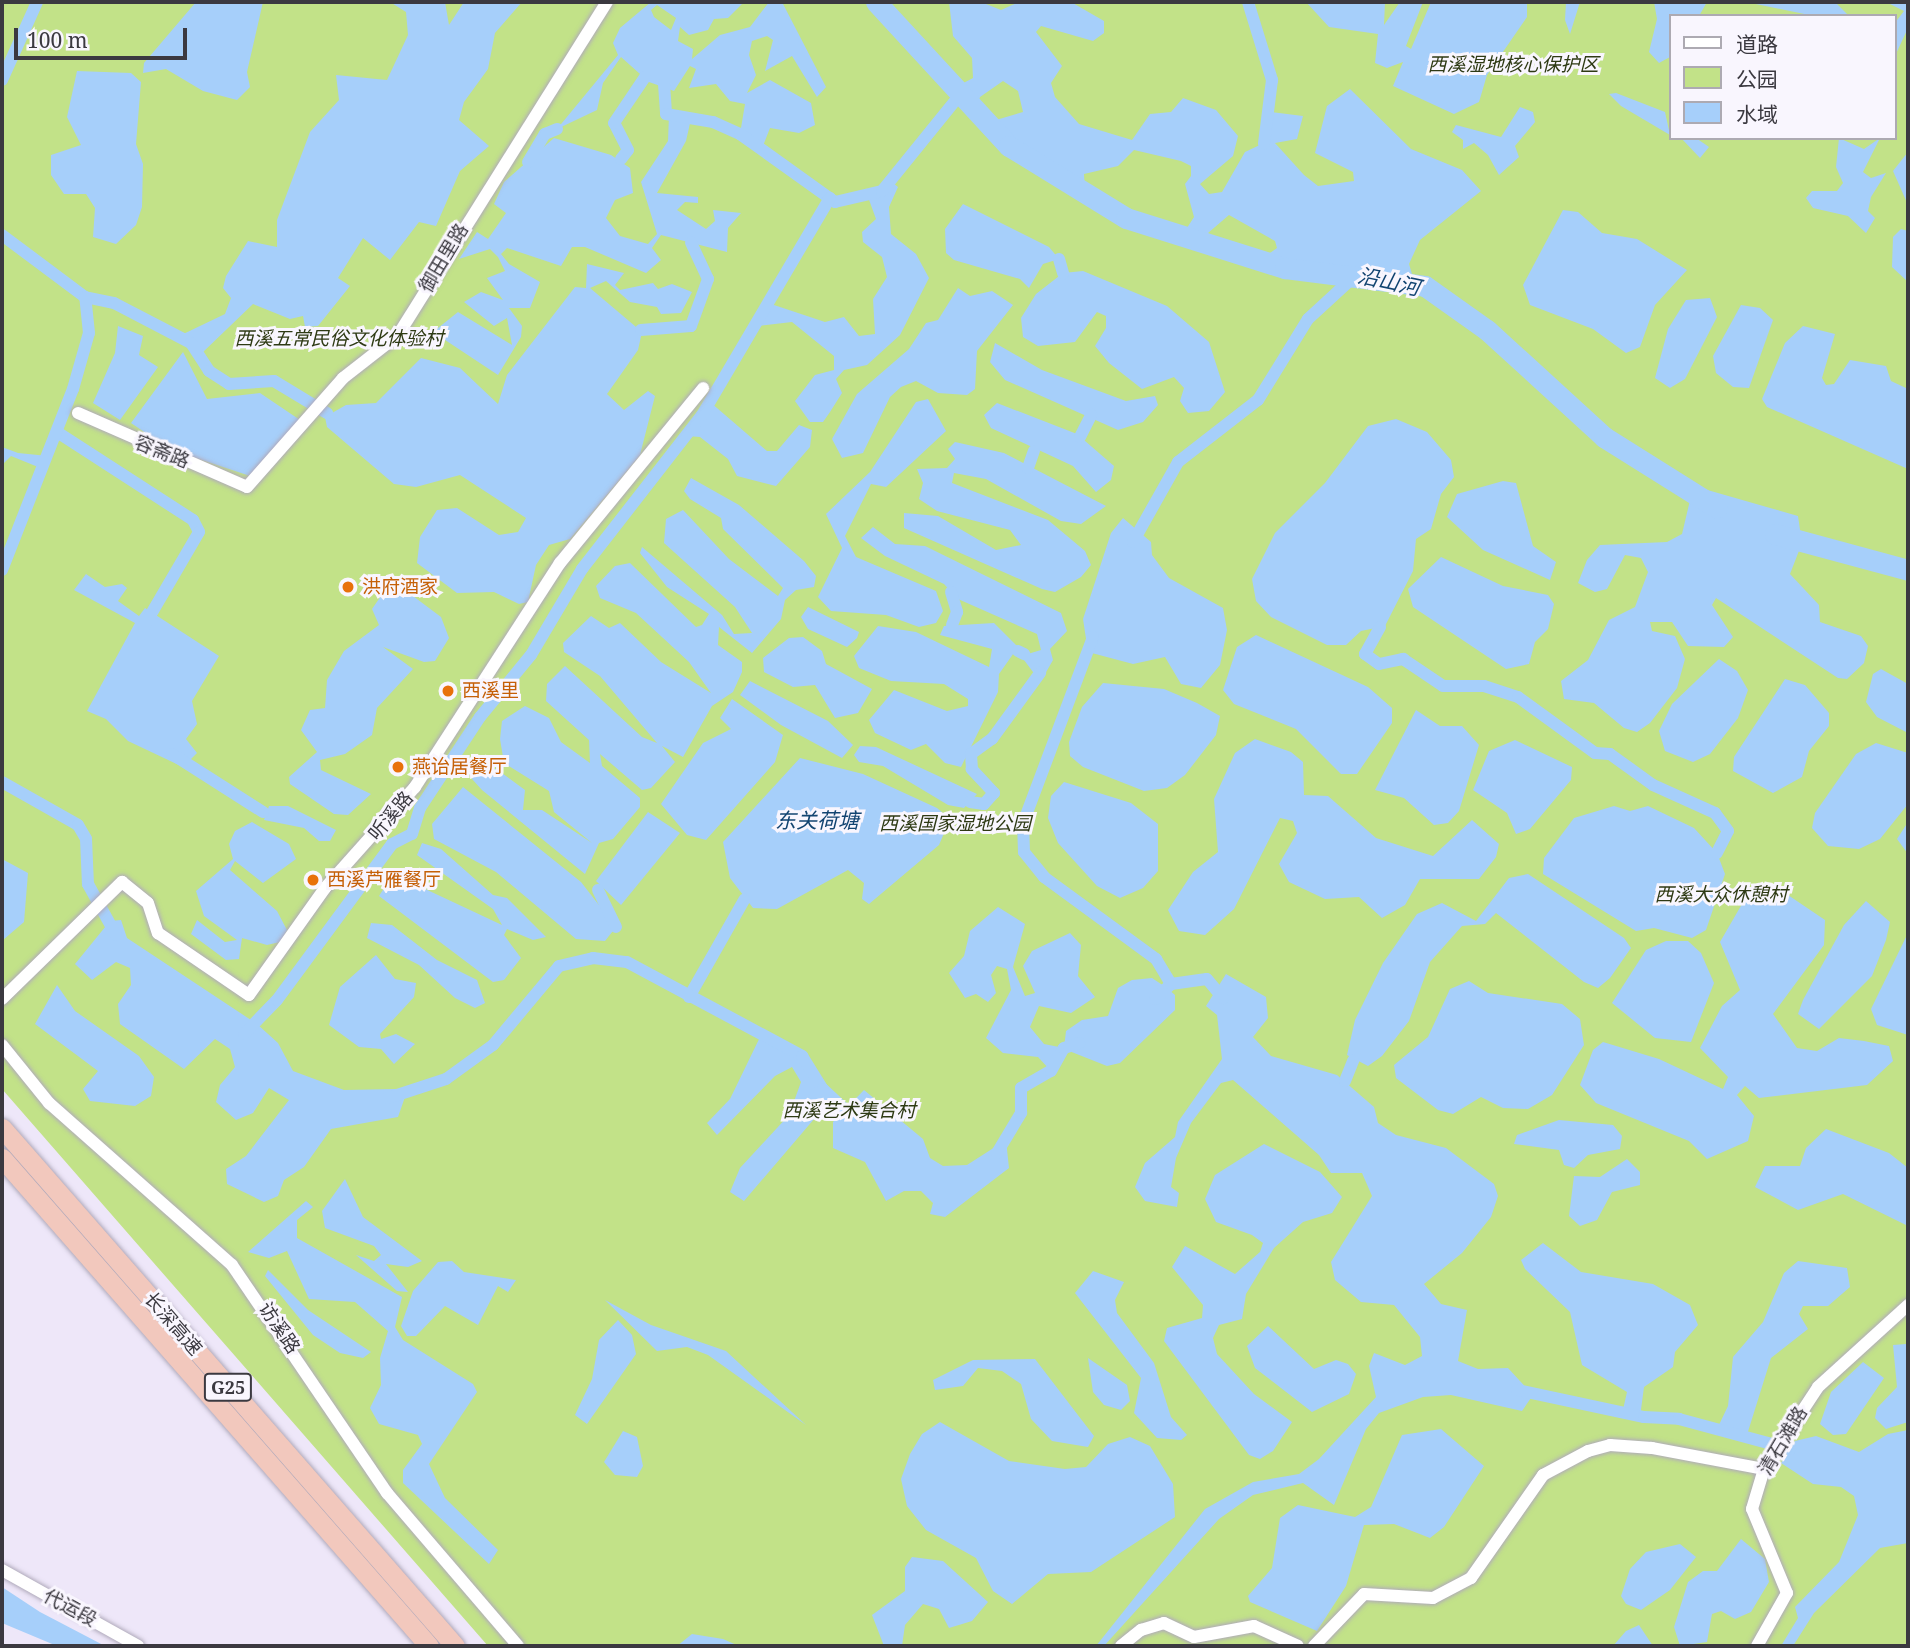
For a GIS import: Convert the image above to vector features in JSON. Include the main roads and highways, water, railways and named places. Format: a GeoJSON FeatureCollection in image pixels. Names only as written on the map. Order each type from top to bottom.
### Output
{"type":"FeatureCollection","features":[{"type":"Feature","properties":{"kind":"highway","name":"长深高速"},"geometry":{"type":"LineString","coordinates":[[2,1128],[454,1646]]}},
{"type":"Feature","properties":{"kind":"highway","name":"长深高速"},"geometry":{"type":"LineString","coordinates":[[2,1158],[429,1646]]}},
{"type":"Feature","properties":{"kind":"water"},"geometry":{"type":"Polygon","coordinates":[[[196,2],[263,2],[247,72],[250,87],[237,100],[203,91],[166,69],[143,73],[144,63],[196,2]]]}},
{"type":"Feature","properties":{"kind":"water"},"geometry":{"type":"Polygon","coordinates":[[[390,2],[445,2],[449,25],[464,2],[522,2],[495,33],[488,69],[464,102],[459,120],[489,146],[460,171],[436,226],[419,222],[390,260],[363,238],[338,278],[350,286],[318,326],[305,327],[303,316],[290,319],[253,304],[202,353],[177,337],[225,314],[231,298],[223,288],[226,276],[248,241],[277,247],[277,220],[310,132],[339,100],[336,75],[387,80],[408,35],[406,12],[390,2]]]}},
{"type":"Feature","properties":{"kind":"water"},"geometry":{"type":"Polygon","coordinates":[[[651,2],[744,2],[728,18],[714,19],[708,30],[689,35],[680,27],[678,41],[693,49],[692,59],[720,35],[750,27],[769,2],[782,2],[826,87],[817,97],[792,56],[765,71],[773,40],[767,36],[752,41],[749,55],[756,75],[747,93],[770,80],[811,103],[815,125],[799,133],[770,128],[761,151],[740,134],[745,104],[730,101],[716,84],[689,88],[696,69],[690,66],[674,91],[649,82],[621,57],[603,83],[597,110],[557,129],[618,55],[613,43],[620,28],[651,2]],[[657,5],[651,10],[654,17],[671,30],[676,18],[657,5]]]}},
{"type":"Feature","properties":{"kind":"water"},"geometry":{"type":"Polygon","coordinates":[[[949,2],[981,2],[1001,10],[1019,2],[1071,2],[1104,21],[1104,33],[1093,41],[1041,26],[1036,32],[1062,66],[1051,83],[1055,97],[1079,124],[1132,140],[1150,114],[1171,112],[1183,98],[1216,110],[1238,136],[1233,156],[1200,184],[1209,194],[1222,192],[1245,152],[1264,143],[1271,112],[1303,116],[1297,139],[1275,143],[1304,175],[1318,186],[1354,181],[1353,172],[1315,153],[1327,106],[1350,89],[1411,149],[1462,170],[1481,191],[1420,240],[1409,264],[1415,284],[1260,260],[1277,248],[1275,241],[1229,215],[1208,233],[1217,246],[1185,231],[1194,217],[1185,184],[1191,176],[1191,166],[1181,161],[1134,150],[1118,166],[1084,174],[1085,192],[1009,146],[986,123],[1023,112],[1018,91],[1003,81],[980,97],[975,112],[952,89],[973,78],[972,58],[953,36],[949,2]]]}},
{"type":"Feature","properties":{"kind":"water"},"geometry":{"type":"Polygon","coordinates":[[[1306,2],[1385,2],[1384,25],[1400,2],[1423,2],[1406,46],[1411,49],[1431,2],[1527,2],[1527,17],[1487,75],[1479,102],[1454,114],[1393,86],[1403,62],[1387,68],[1375,63],[1378,34],[1329,27],[1306,2]]]}},
{"type":"Feature","properties":{"kind":"water"},"geometry":{"type":"Polygon","coordinates":[[[1566,2],[1580,2],[1570,34],[1565,20],[1566,2]]]}},
{"type":"Feature","properties":{"kind":"water"},"geometry":{"type":"Polygon","coordinates":[[[1654,2],[1707,2],[1700,14],[1668,14],[1668,58],[1659,63],[1649,52],[1657,19],[1654,2]]]}},
{"type":"Feature","properties":{"kind":"water"},"geometry":{"type":"Polygon","coordinates":[[[1746,2],[1835,2],[1847,14],[1804,14],[1746,2]]]}},
{"type":"Feature","properties":{"kind":"water"},"geometry":{"type":"Polygon","coordinates":[[[1886,2],[1908,2],[1908,28],[1896,54],[1896,21],[1904,11],[1886,2]]]}},
{"type":"Feature","properties":{"kind":"water"},"geometry":{"type":"Polygon","coordinates":[[[77,71],[131,73],[141,82],[136,144],[143,164],[142,207],[136,225],[116,244],[93,237],[95,208],[86,194],[64,194],[51,175],[51,155],[81,145],[67,117],[77,71]]]}},
{"type":"Feature","properties":{"kind":"water"},"geometry":{"type":"Polygon","coordinates":[[[1616,93],[1665,112],[1668,134],[1621,106],[1609,94],[1616,93]]]}},
{"type":"Feature","properties":{"kind":"water"},"geometry":{"type":"Polygon","coordinates":[[[1520,107],[1533,112],[1535,122],[1515,146],[1519,157],[1499,175],[1488,155],[1474,143],[1463,149],[1463,140],[1452,132],[1456,125],[1501,137],[1520,107]]]}},
{"type":"Feature","properties":{"kind":"water"},"geometry":{"type":"Polygon","coordinates":[[[669,115],[691,119],[686,141],[657,193],[698,197],[698,203],[685,202],[677,210],[706,229],[715,221],[713,210],[741,213],[728,228],[727,252],[661,235],[652,248],[661,260],[646,273],[585,247],[572,247],[561,266],[507,248],[501,254],[509,264],[540,282],[530,308],[509,308],[522,326],[521,337],[498,375],[433,332],[458,312],[512,345],[507,318],[494,326],[464,302],[481,292],[503,300],[487,278],[505,271],[498,257],[490,249],[459,259],[477,232],[488,239],[506,213],[494,204],[504,182],[554,138],[611,155],[630,168],[633,193],[615,200],[606,218],[620,236],[648,244],[657,234],[641,182],[668,141],[669,115]]]}},
{"type":"Feature","properties":{"kind":"water"},"geometry":{"type":"Polygon","coordinates":[[[1683,140],[1699,140],[1709,147],[1700,158],[1683,140]]]}},
{"type":"Feature","properties":{"kind":"water"},"geometry":{"type":"Polygon","coordinates":[[[1839,140],[1864,149],[1879,140],[1863,172],[1871,178],[1886,173],[1871,197],[1868,211],[1875,218],[1866,233],[1848,216],[1813,208],[1806,198],[1812,191],[1837,191],[1843,183],[1836,167],[1839,140]]]}},
{"type":"Feature","properties":{"kind":"water"},"geometry":{"type":"Polygon","coordinates":[[[1908,152],[1908,205],[1893,171],[1908,152]]]}},
{"type":"Feature","properties":{"kind":"water"},"geometry":{"type":"Polygon","coordinates":[[[891,181],[898,187],[889,207],[891,234],[916,254],[929,278],[900,335],[867,365],[844,370],[836,379],[842,393],[830,412],[823,422],[810,422],[795,401],[815,375],[834,370],[834,356],[792,322],[758,326],[771,304],[825,322],[844,317],[859,336],[875,334],[873,299],[887,277],[882,257],[863,242],[862,232],[876,219],[868,197],[891,181]]]}},
{"type":"Feature","properties":{"kind":"water"},"geometry":{"type":"Polygon","coordinates":[[[963,204],[1049,247],[1059,259],[1043,264],[1029,288],[1020,279],[954,260],[946,253],[945,229],[963,204]]]}},
{"type":"Feature","properties":{"kind":"water"},"geometry":{"type":"Polygon","coordinates":[[[1563,210],[1578,212],[1602,233],[1637,239],[1687,270],[1655,305],[1640,347],[1626,353],[1593,329],[1530,305],[1523,285],[1563,210]]]}},
{"type":"Feature","properties":{"kind":"water"},"geometry":{"type":"Polygon","coordinates":[[[1901,229],[1908,231],[1908,282],[1892,267],[1893,237],[1901,229]]]}},
{"type":"Feature","properties":{"kind":"water"},"geometry":{"type":"Polygon","coordinates":[[[587,264],[624,273],[615,285],[620,290],[653,283],[658,289],[672,284],[692,292],[681,313],[661,314],[657,307],[630,302],[606,281],[590,288],[642,332],[638,350],[607,394],[624,410],[648,391],[655,396],[640,455],[570,539],[549,545],[536,565],[528,602],[519,604],[494,592],[457,593],[417,563],[420,537],[437,510],[457,508],[499,535],[518,532],[526,518],[460,475],[416,487],[394,484],[327,427],[325,417],[346,405],[376,403],[421,358],[460,368],[498,404],[507,375],[575,287],[586,288],[587,264]]]}},
{"type":"Feature","properties":{"kind":"water"},"geometry":{"type":"Polygon","coordinates":[[[1083,271],[1167,306],[1209,342],[1225,392],[1209,411],[1188,413],[1180,401],[1184,388],[1174,377],[1142,389],[1109,363],[1095,346],[1106,328],[1106,316],[1097,312],[1075,342],[1038,346],[1023,337],[1021,318],[1036,294],[1063,273],[1083,271]]]}},
{"type":"Feature","properties":{"kind":"water"},"geometry":{"type":"Polygon","coordinates":[[[958,288],[970,296],[992,291],[1013,305],[977,351],[975,389],[967,395],[938,393],[916,381],[901,387],[890,397],[863,453],[842,458],[832,439],[857,394],[909,349],[926,323],[938,320],[958,288]]]}},
{"type":"Feature","properties":{"kind":"water"},"geometry":{"type":"Polygon","coordinates":[[[1710,298],[1717,317],[1685,379],[1670,388],[1655,378],[1668,329],[1686,300],[1710,298]]]}},
{"type":"Feature","properties":{"kind":"water"},"geometry":{"type":"Polygon","coordinates":[[[1741,305],[1760,308],[1773,320],[1749,388],[1733,387],[1716,373],[1713,356],[1741,305]]]}},
{"type":"Feature","properties":{"kind":"water"},"geometry":{"type":"Polygon","coordinates":[[[118,326],[143,336],[139,355],[158,367],[120,420],[93,403],[115,353],[118,326]]]}},
{"type":"Feature","properties":{"kind":"water"},"geometry":{"type":"Polygon","coordinates":[[[1803,326],[1835,334],[1822,378],[1826,385],[1834,384],[1850,360],[1886,366],[1891,381],[1908,389],[1908,469],[1767,407],[1762,399],[1785,343],[1803,326]]]}},
{"type":"Feature","properties":{"kind":"water"},"geometry":{"type":"Polygon","coordinates":[[[995,343],[1042,370],[1126,401],[1155,396],[1158,405],[1143,422],[1118,430],[1005,380],[990,362],[995,343]]]}},
{"type":"Feature","properties":{"kind":"water"},"geometry":{"type":"Polygon","coordinates":[[[183,352],[207,399],[260,393],[300,420],[250,476],[169,449],[131,423],[183,352]]]}},
{"type":"Feature","properties":{"kind":"water"},"geometry":{"type":"Polygon","coordinates":[[[928,399],[946,431],[886,487],[871,484],[845,536],[856,557],[936,591],[943,611],[936,623],[919,627],[886,615],[831,611],[818,597],[842,548],[826,514],[870,472],[916,402],[928,399]]]}},
{"type":"Feature","properties":{"kind":"water"},"geometry":{"type":"Polygon","coordinates":[[[710,402],[767,451],[777,451],[799,425],[812,430],[810,447],[776,486],[737,476],[728,459],[700,437],[687,436],[710,402]]]}},
{"type":"Feature","properties":{"kind":"water"},"geometry":{"type":"Polygon","coordinates":[[[997,403],[1077,434],[1114,466],[1111,480],[1096,492],[1073,466],[991,428],[984,415],[997,403]]]}},
{"type":"Feature","properties":{"kind":"water"},"geometry":{"type":"Polygon","coordinates":[[[1396,419],[1427,432],[1451,460],[1454,477],[1441,494],[1431,529],[1416,539],[1413,571],[1385,626],[1361,631],[1346,645],[1327,645],[1271,617],[1256,601],[1252,579],[1275,533],[1325,483],[1368,426],[1396,419]]]}},
{"type":"Feature","properties":{"kind":"water"},"geometry":{"type":"Polygon","coordinates":[[[955,442],[1004,453],[1106,506],[1081,524],[1061,521],[986,479],[954,473],[952,483],[1048,520],[1085,551],[1091,565],[1081,577],[1055,592],[1042,589],[904,528],[904,513],[938,516],[996,550],[1021,545],[1010,530],[937,511],[919,499],[923,483],[917,469],[947,468],[955,459],[948,449],[955,442]]]}},
{"type":"Feature","properties":{"kind":"water"},"geometry":{"type":"Polygon","coordinates":[[[2,447],[18,453],[48,456],[43,469],[11,456],[4,463],[2,447]]]}},
{"type":"Feature","properties":{"kind":"water"},"geometry":{"type":"Polygon","coordinates":[[[691,478],[739,505],[804,561],[816,576],[814,587],[796,590],[785,600],[781,619],[752,653],[719,627],[718,645],[742,662],[742,672],[733,692],[712,706],[683,757],[662,746],[675,762],[651,788],[642,790],[600,754],[602,766],[640,798],[640,807],[613,839],[599,843],[585,874],[482,790],[472,779],[474,771],[481,764],[498,770],[525,790],[523,810],[542,810],[592,843],[554,812],[549,791],[504,763],[500,739],[502,721],[525,706],[549,718],[561,742],[590,763],[589,740],[546,701],[547,684],[565,666],[642,737],[657,743],[600,676],[564,652],[563,643],[591,616],[609,628],[620,623],[661,662],[711,693],[689,662],[636,613],[600,598],[596,586],[615,566],[630,563],[696,627],[702,625],[709,614],[667,587],[640,553],[642,547],[722,615],[734,634],[752,633],[735,607],[664,543],[666,519],[683,510],[729,559],[778,596],[783,588],[723,529],[721,518],[690,499],[684,491],[691,478]]]}},
{"type":"Feature","properties":{"kind":"water"},"geometry":{"type":"Polygon","coordinates":[[[1503,481],[1516,483],[1533,546],[1556,562],[1550,580],[1483,550],[1447,517],[1457,494],[1503,481]]]}},
{"type":"Feature","properties":{"kind":"water"},"geometry":{"type":"Polygon","coordinates":[[[1704,489],[1798,516],[1802,543],[1790,574],[1819,605],[1820,622],[1861,636],[1868,646],[1864,663],[1847,679],[1838,678],[1716,598],[1712,605],[1733,637],[1724,647],[1688,646],[1672,622],[1650,622],[1652,631],[1675,636],[1685,659],[1677,688],[1650,723],[1637,732],[1624,728],[1594,703],[1564,699],[1561,681],[1588,660],[1609,620],[1635,607],[1648,572],[1641,558],[1625,555],[1607,589],[1595,592],[1578,583],[1587,560],[1600,545],[1667,542],[1682,534],[1691,496],[1704,489]]]}},
{"type":"Feature","properties":{"kind":"water"},"geometry":{"type":"Polygon","coordinates":[[[1123,518],[1151,542],[1152,555],[1169,578],[1223,608],[1227,630],[1220,665],[1201,688],[1181,684],[1165,657],[1133,664],[1088,652],[1083,619],[1111,533],[1123,518]]]}},
{"type":"Feature","properties":{"kind":"water"},"geometry":{"type":"Polygon","coordinates":[[[873,527],[895,544],[925,546],[1061,613],[1067,631],[1050,649],[1053,660],[1045,674],[1033,672],[1021,656],[1041,650],[1037,634],[958,599],[944,584],[885,556],[861,538],[873,527]]]}},
{"type":"Feature","properties":{"kind":"water"},"geometry":{"type":"Polygon","coordinates":[[[1441,557],[1503,586],[1548,595],[1554,604],[1548,629],[1535,642],[1529,664],[1506,669],[1413,607],[1408,589],[1441,557]]]}},
{"type":"Feature","properties":{"kind":"water"},"geometry":{"type":"Polygon","coordinates":[[[86,574],[105,587],[122,584],[127,588],[118,601],[139,616],[145,608],[219,656],[192,701],[197,724],[186,739],[197,753],[183,767],[128,741],[106,719],[87,711],[135,623],[74,590],[86,574]]]}},
{"type":"Feature","properties":{"kind":"water"},"geometry":{"type":"Polygon","coordinates":[[[381,596],[413,596],[441,617],[449,638],[435,661],[424,662],[383,647],[413,669],[377,708],[372,735],[345,754],[320,760],[321,770],[371,794],[348,815],[334,814],[290,784],[289,777],[317,752],[301,730],[310,710],[325,708],[327,680],[344,651],[379,625],[372,609],[381,596]]]}},
{"type":"Feature","properties":{"kind":"water"},"geometry":{"type":"Polygon","coordinates":[[[808,607],[859,632],[857,638],[847,647],[808,629],[801,617],[808,607]]]}},
{"type":"Feature","properties":{"kind":"water"},"geometry":{"type":"Polygon","coordinates":[[[994,623],[1018,647],[999,674],[998,692],[961,767],[945,763],[926,744],[911,750],[875,733],[869,720],[894,690],[947,711],[968,706],[968,699],[944,684],[891,681],[859,668],[854,656],[878,626],[916,632],[989,667],[992,649],[940,635],[944,626],[994,623]]]}},
{"type":"Feature","properties":{"kind":"water"},"geometry":{"type":"Polygon","coordinates":[[[1256,635],[1368,687],[1392,708],[1392,723],[1357,774],[1341,774],[1296,729],[1234,704],[1223,690],[1237,647],[1256,635]]]}},
{"type":"Feature","properties":{"kind":"water"},"geometry":{"type":"Polygon","coordinates":[[[803,637],[822,651],[826,664],[872,689],[858,713],[835,718],[815,685],[793,687],[764,672],[763,658],[789,638],[803,637]]]}},
{"type":"Feature","properties":{"kind":"water"},"geometry":{"type":"Polygon","coordinates":[[[1719,659],[1737,671],[1748,690],[1738,718],[1710,754],[1693,762],[1665,751],[1659,731],[1672,704],[1719,659]]]}},
{"type":"Feature","properties":{"kind":"water"},"geometry":{"type":"Polygon","coordinates":[[[1881,669],[1908,684],[1908,733],[1877,717],[1866,702],[1873,674],[1881,669]]]}},
{"type":"Feature","properties":{"kind":"water"},"geometry":{"type":"Polygon","coordinates":[[[1785,679],[1805,685],[1829,713],[1829,726],[1809,751],[1802,777],[1773,793],[1733,771],[1734,757],[1785,679]]]}},
{"type":"Feature","properties":{"kind":"water"},"geometry":{"type":"Polygon","coordinates":[[[750,681],[828,721],[853,745],[842,758],[781,725],[740,695],[750,681]]]}},
{"type":"Feature","properties":{"kind":"water"},"geometry":{"type":"Polygon","coordinates":[[[1103,683],[1164,689],[1197,703],[1220,716],[1216,735],[1185,775],[1167,788],[1144,791],[1083,767],[1070,756],[1069,742],[1082,707],[1103,683]]]}},
{"type":"Feature","properties":{"kind":"water"},"geometry":{"type":"Polygon","coordinates":[[[732,699],[783,735],[775,762],[706,840],[687,835],[661,804],[703,743],[731,729],[720,718],[732,699]]]}},
{"type":"Feature","properties":{"kind":"water"},"geometry":{"type":"Polygon","coordinates":[[[1416,710],[1440,726],[1462,726],[1479,745],[1459,811],[1448,823],[1434,825],[1404,798],[1375,790],[1416,710]]]}},
{"type":"Feature","properties":{"kind":"water"},"geometry":{"type":"Polygon","coordinates":[[[1255,739],[1291,752],[1303,762],[1304,795],[1328,796],[1376,838],[1433,856],[1472,820],[1499,844],[1496,857],[1479,879],[1420,879],[1405,905],[1382,918],[1359,897],[1325,899],[1289,882],[1279,864],[1297,833],[1293,821],[1280,818],[1234,909],[1205,935],[1179,931],[1168,910],[1193,872],[1218,852],[1214,799],[1235,753],[1255,739]]]}},
{"type":"Feature","properties":{"kind":"water"},"geometry":{"type":"Polygon","coordinates":[[[1515,740],[1572,767],[1571,780],[1530,829],[1516,834],[1507,813],[1473,790],[1489,751],[1515,740]]]}},
{"type":"Feature","properties":{"kind":"water"},"geometry":{"type":"Polygon","coordinates":[[[1876,743],[1908,753],[1908,804],[1880,839],[1859,849],[1828,846],[1812,828],[1815,813],[1856,754],[1876,743]]]}},
{"type":"Feature","properties":{"kind":"water"},"geometry":{"type":"Polygon","coordinates":[[[860,746],[876,747],[977,794],[964,808],[948,805],[883,766],[859,762],[854,755],[860,746]]]}},
{"type":"Feature","properties":{"kind":"water","name":"东关荷塘"},"geometry":{"type":"Polygon","coordinates":[[[800,758],[863,774],[937,808],[950,819],[939,845],[869,904],[862,899],[864,883],[848,870],[777,909],[753,908],[730,878],[723,842],[800,758]]]}},
{"type":"Feature","properties":{"kind":"water"},"geometry":{"type":"Polygon","coordinates":[[[1064,782],[1131,803],[1158,824],[1158,871],[1143,888],[1120,898],[1097,886],[1058,843],[1048,818],[1051,796],[1064,782]]]}},
{"type":"Feature","properties":{"kind":"water"},"geometry":{"type":"Polygon","coordinates":[[[463,787],[581,882],[616,927],[605,941],[576,939],[496,872],[434,839],[432,824],[463,787]]]}},
{"type":"Feature","properties":{"kind":"water"},"geometry":{"type":"Polygon","coordinates":[[[269,806],[288,806],[336,830],[330,841],[319,841],[304,828],[264,820],[269,806]]]}},
{"type":"Feature","properties":{"kind":"water"},"geometry":{"type":"Polygon","coordinates":[[[1614,806],[1630,811],[1648,806],[1694,828],[1717,853],[1725,874],[1706,930],[1692,938],[1654,928],[1636,931],[1543,874],[1544,858],[1574,818],[1614,806]]]}},
{"type":"Feature","properties":{"kind":"water"},"geometry":{"type":"Polygon","coordinates":[[[648,812],[680,833],[621,905],[596,881],[648,812]]]}},
{"type":"Feature","properties":{"kind":"water"},"geometry":{"type":"Polygon","coordinates":[[[252,822],[289,844],[296,859],[263,883],[235,861],[230,870],[277,911],[287,930],[280,942],[267,945],[242,938],[239,959],[226,960],[191,934],[197,920],[225,942],[237,940],[204,916],[196,891],[233,859],[229,844],[235,831],[252,822]]]}},
{"type":"Feature","properties":{"kind":"water"},"geometry":{"type":"Polygon","coordinates":[[[1908,822],[1908,854],[1897,839],[1908,822]]]}},
{"type":"Feature","properties":{"kind":"water"},"geometry":{"type":"Polygon","coordinates":[[[422,843],[441,849],[493,895],[507,898],[546,937],[533,940],[507,929],[504,935],[521,958],[504,980],[493,982],[379,896],[390,879],[406,880],[502,925],[493,909],[417,855],[422,843]]]}},
{"type":"Feature","properties":{"kind":"water"},"geometry":{"type":"Polygon","coordinates":[[[2,859],[28,873],[24,922],[3,940],[2,859]]]}},
{"type":"Feature","properties":{"kind":"water"},"geometry":{"type":"Polygon","coordinates":[[[1528,874],[1624,938],[1631,948],[1610,978],[1598,988],[1584,982],[1496,913],[1485,924],[1462,926],[1430,962],[1409,1021],[1382,1056],[1368,1066],[1347,1055],[1355,1020],[1383,963],[1417,914],[1442,903],[1476,921],[1509,878],[1528,874]]]}},
{"type":"Feature","properties":{"kind":"water"},"geometry":{"type":"Polygon","coordinates":[[[1753,885],[1773,885],[1825,920],[1824,945],[1773,1014],[1797,1048],[1817,1051],[1839,1038],[1864,1041],[1889,1046],[1893,1061],[1867,1085],[1759,1098],[1745,1086],[1737,1095],[1754,1116],[1748,1141],[1707,1159],[1689,1141],[1596,1103],[1580,1085],[1593,1050],[1603,1042],[1659,1059],[1723,1089],[1728,1077],[1700,1048],[1722,1006],[1740,990],[1720,942],[1753,885]]]}},
{"type":"Feature","properties":{"kind":"water"},"geometry":{"type":"Polygon","coordinates":[[[1866,901],[1890,922],[1886,940],[1872,976],[1819,1029],[1798,1014],[1803,1000],[1844,925],[1866,901]]]}},
{"type":"Feature","properties":{"kind":"water"},"geometry":{"type":"Polygon","coordinates":[[[998,907],[1025,924],[1013,967],[1025,996],[1035,993],[1023,966],[1032,951],[1070,933],[1081,945],[1078,976],[1095,997],[1071,1013],[1039,1006],[1030,1027],[1044,1044],[1064,1048],[1066,1031],[1082,1020],[1108,1016],[1118,988],[1132,980],[1152,978],[1167,988],[1175,995],[1175,1010],[1120,1063],[1107,1066],[1064,1049],[1051,1071],[1038,1057],[1003,1053],[986,1038],[1011,990],[1007,969],[997,966],[991,975],[996,993],[988,1002],[976,994],[965,998],[949,973],[964,956],[970,931],[998,907]]]}},
{"type":"Feature","properties":{"kind":"water"},"geometry":{"type":"Polygon","coordinates":[[[121,920],[127,938],[257,1024],[278,1043],[293,1071],[344,1090],[396,1089],[405,1097],[398,1117],[331,1129],[304,1167],[284,1180],[278,1196],[264,1202],[227,1184],[226,1169],[246,1156],[289,1100],[269,1088],[253,1113],[236,1120],[216,1102],[220,1085],[235,1067],[230,1049],[215,1039],[184,1069],[120,1024],[118,1004],[131,985],[130,968],[116,962],[92,980],[75,964],[110,921],[121,920]]]}},
{"type":"Feature","properties":{"kind":"water"},"geometry":{"type":"Polygon","coordinates":[[[371,923],[392,925],[437,960],[477,980],[485,1003],[475,1008],[455,998],[419,965],[367,938],[371,923]]]}},
{"type":"Feature","properties":{"kind":"water"},"geometry":{"type":"Polygon","coordinates":[[[1908,933],[1908,1035],[1877,1025],[1871,1009],[1908,933]]]}},
{"type":"Feature","properties":{"kind":"water"},"geometry":{"type":"Polygon","coordinates":[[[1666,941],[1688,941],[1701,953],[1714,983],[1691,1042],[1655,1038],[1612,1003],[1646,950],[1666,941]]]}},
{"type":"Feature","properties":{"kind":"water"},"geometry":{"type":"Polygon","coordinates":[[[376,955],[395,979],[416,983],[414,997],[380,1034],[381,1039],[396,1034],[415,1044],[394,1064],[381,1049],[359,1047],[329,1025],[340,987],[376,955]]]}},
{"type":"Feature","properties":{"kind":"water"},"geometry":{"type":"Polygon","coordinates":[[[1226,974],[1266,997],[1268,1018],[1253,1037],[1271,1056],[1337,1075],[1374,1107],[1378,1123],[1396,1135],[1446,1148],[1494,1184],[1498,1196],[1491,1217],[1462,1253],[1424,1284],[1441,1304],[1467,1310],[1458,1361],[1478,1369],[1508,1368],[1533,1395],[1522,1411],[1451,1395],[1423,1397],[1379,1413],[1366,1429],[1334,1505],[1303,1483],[1253,1495],[1219,1519],[1104,1646],[1096,1646],[1205,1509],[1253,1482],[1299,1474],[1319,1459],[1376,1397],[1369,1366],[1374,1353],[1405,1365],[1422,1356],[1420,1337],[1394,1305],[1361,1302],[1335,1280],[1331,1262],[1372,1196],[1362,1173],[1331,1173],[1319,1155],[1233,1080],[1221,1083],[1191,1123],[1176,1158],[1171,1187],[1179,1193],[1177,1207],[1145,1201],[1135,1187],[1145,1163],[1175,1137],[1178,1122],[1222,1059],[1217,1015],[1206,1006],[1226,974]]]}},
{"type":"Feature","properties":{"kind":"water"},"geometry":{"type":"Polygon","coordinates":[[[1469,981],[1488,993],[1562,1004],[1580,1019],[1584,1045],[1552,1095],[1528,1109],[1503,1108],[1481,1097],[1453,1114],[1438,1110],[1396,1078],[1394,1065],[1428,1037],[1450,989],[1469,981]]]}},
{"type":"Feature","properties":{"kind":"water"},"geometry":{"type":"Polygon","coordinates":[[[57,985],[75,1011],[139,1056],[154,1077],[151,1096],[135,1106],[90,1101],[83,1089],[98,1071],[35,1024],[57,985]]]}},
{"type":"Feature","properties":{"kind":"water"},"geometry":{"type":"Polygon","coordinates":[[[762,1033],[802,1056],[832,1098],[744,1201],[730,1192],[740,1168],[789,1115],[801,1082],[792,1067],[775,1076],[717,1135],[707,1123],[730,1099],[762,1033]]]}},
{"type":"Feature","properties":{"kind":"water"},"geometry":{"type":"Polygon","coordinates":[[[864,1090],[923,1139],[930,1158],[943,1166],[967,1165],[1006,1140],[1009,1168],[945,1217],[930,1214],[933,1203],[921,1191],[904,1191],[886,1201],[865,1162],[833,1148],[833,1122],[864,1090]]]}},
{"type":"Feature","properties":{"kind":"water"},"geometry":{"type":"Polygon","coordinates":[[[1559,1120],[1613,1125],[1622,1136],[1620,1149],[1588,1155],[1574,1168],[1564,1165],[1559,1150],[1514,1144],[1517,1135],[1559,1120]]]}},
{"type":"Feature","properties":{"kind":"water"},"geometry":{"type":"Polygon","coordinates":[[[1826,1129],[1889,1153],[1908,1168],[1908,1226],[1843,1194],[1798,1210],[1755,1187],[1765,1166],[1800,1166],[1806,1148],[1826,1129]]]}},
{"type":"Feature","properties":{"kind":"water"},"geometry":{"type":"Polygon","coordinates":[[[1264,1144],[1320,1172],[1342,1197],[1332,1213],[1303,1222],[1274,1248],[1246,1294],[1242,1319],[1219,1325],[1213,1338],[1217,1354],[1254,1394],[1292,1422],[1273,1451],[1260,1459],[1249,1455],[1164,1341],[1167,1328],[1202,1318],[1203,1305],[1172,1267],[1185,1246],[1235,1274],[1260,1252],[1263,1243],[1252,1235],[1216,1222],[1205,1199],[1215,1175],[1264,1144]]]}},
{"type":"Feature","properties":{"kind":"water"},"geometry":{"type":"Polygon","coordinates":[[[1627,1159],[1640,1172],[1640,1185],[1612,1192],[1597,1220],[1580,1226],[1569,1216],[1574,1176],[1600,1177],[1627,1159]]]}},
{"type":"Feature","properties":{"kind":"water"},"geometry":{"type":"Polygon","coordinates":[[[345,1179],[363,1217],[422,1261],[408,1267],[386,1264],[408,1292],[397,1291],[356,1255],[374,1261],[381,1255],[374,1246],[325,1228],[322,1211],[345,1179]]]}},
{"type":"Feature","properties":{"kind":"water"},"geometry":{"type":"Polygon","coordinates":[[[306,1201],[313,1207],[297,1220],[297,1238],[402,1297],[395,1327],[403,1340],[473,1384],[477,1392],[429,1464],[445,1498],[498,1550],[489,1564],[403,1483],[403,1470],[422,1444],[418,1435],[379,1424],[370,1408],[381,1385],[380,1358],[388,1331],[355,1302],[309,1299],[287,1251],[269,1258],[248,1252],[306,1201]]]}},
{"type":"Feature","properties":{"kind":"water"},"geometry":{"type":"Polygon","coordinates":[[[1543,1243],[1581,1272],[1653,1284],[1690,1305],[1698,1325],[1675,1352],[1673,1367],[1644,1387],[1640,1417],[1622,1414],[1627,1392],[1582,1365],[1570,1312],[1525,1269],[1521,1260],[1543,1243]]]}},
{"type":"Feature","properties":{"kind":"water"},"geometry":{"type":"Polygon","coordinates":[[[452,1261],[464,1272],[516,1280],[508,1292],[498,1286],[478,1325],[445,1306],[416,1336],[407,1336],[401,1326],[413,1291],[438,1262],[452,1261]]]}},
{"type":"Feature","properties":{"kind":"water"},"geometry":{"type":"Polygon","coordinates":[[[1798,1261],[1847,1268],[1850,1287],[1828,1306],[1803,1306],[1799,1314],[1808,1329],[1771,1358],[1746,1438],[1717,1429],[1728,1406],[1733,1357],[1763,1322],[1784,1273],[1798,1261]]]}},
{"type":"Feature","properties":{"kind":"water"},"geometry":{"type":"Polygon","coordinates":[[[268,1270],[308,1310],[371,1352],[363,1358],[340,1353],[313,1335],[265,1276],[268,1270]]]}},
{"type":"Feature","properties":{"kind":"water"},"geometry":{"type":"Polygon","coordinates":[[[1093,1271],[1124,1282],[1115,1300],[1117,1313],[1154,1363],[1171,1417],[1187,1435],[1181,1440],[1157,1438],[1134,1413],[1141,1378],[1075,1293],[1093,1271]]]}},
{"type":"Feature","properties":{"kind":"water"},"geometry":{"type":"Polygon","coordinates":[[[605,1300],[651,1325],[726,1351],[806,1425],[708,1355],[687,1347],[657,1351],[605,1300]]]}},
{"type":"Feature","properties":{"kind":"water"},"geometry":{"type":"Polygon","coordinates":[[[618,1320],[632,1335],[636,1354],[587,1424],[575,1415],[592,1379],[599,1340],[618,1320]]]}},
{"type":"Feature","properties":{"kind":"water"},"geometry":{"type":"Polygon","coordinates":[[[1268,1326],[1314,1369],[1336,1360],[1348,1364],[1356,1374],[1349,1394],[1312,1412],[1255,1368],[1247,1346],[1268,1326]]]}},
{"type":"Feature","properties":{"kind":"water"},"geometry":{"type":"Polygon","coordinates":[[[1906,1344],[1908,1422],[1886,1429],[1875,1418],[1877,1408],[1897,1387],[1893,1345],[1906,1344]]]}},
{"type":"Feature","properties":{"kind":"water"},"geometry":{"type":"Polygon","coordinates":[[[1088,1358],[1127,1385],[1130,1401],[1121,1410],[1104,1405],[1093,1392],[1088,1358]]]}},
{"type":"Feature","properties":{"kind":"water"},"geometry":{"type":"Polygon","coordinates":[[[1035,1359],[1094,1436],[1088,1447],[1052,1441],[1031,1419],[1021,1384],[1002,1371],[978,1368],[963,1386],[935,1390],[933,1380],[973,1360],[1035,1359]]]}},
{"type":"Feature","properties":{"kind":"water"},"geometry":{"type":"Polygon","coordinates":[[[1863,1362],[1884,1378],[1846,1434],[1833,1435],[1820,1424],[1831,1392],[1863,1362]]]}},
{"type":"Feature","properties":{"kind":"water"},"geometry":{"type":"Polygon","coordinates":[[[940,1422],[1009,1461],[1065,1469],[1086,1467],[1108,1444],[1130,1437],[1150,1446],[1173,1484],[1175,1517],[1091,1572],[1048,1574],[1012,1604],[993,1591],[976,1558],[926,1530],[907,1506],[901,1479],[910,1454],[922,1434],[940,1422]]]}},
{"type":"Feature","properties":{"kind":"water"},"geometry":{"type":"Polygon","coordinates":[[[1441,1429],[1484,1466],[1444,1527],[1430,1538],[1394,1524],[1364,1525],[1346,1586],[1317,1631],[1250,1602],[1248,1596],[1272,1568],[1280,1518],[1298,1505],[1355,1517],[1371,1507],[1402,1435],[1441,1429]]]}},
{"type":"Feature","properties":{"kind":"water"},"geometry":{"type":"Polygon","coordinates":[[[1908,1430],[1908,1543],[1880,1548],[1814,1613],[1793,1646],[1781,1646],[1798,1618],[1795,1607],[1839,1562],[1858,1515],[1854,1496],[1841,1487],[1813,1484],[1781,1463],[1795,1441],[1816,1436],[1859,1452],[1888,1434],[1908,1430]]]}},
{"type":"Feature","properties":{"kind":"water"},"geometry":{"type":"Polygon","coordinates":[[[623,1431],[637,1437],[643,1466],[637,1477],[615,1475],[604,1462],[623,1431]]]}},
{"type":"Feature","properties":{"kind":"water"},"geometry":{"type":"Polygon","coordinates":[[[1741,1539],[1765,1559],[1769,1582],[1751,1612],[1735,1619],[1721,1611],[1712,1614],[1707,1642],[1680,1646],[1674,1627],[1688,1582],[1703,1571],[1717,1571],[1741,1539]]]}},
{"type":"Feature","properties":{"kind":"water"},"geometry":{"type":"Polygon","coordinates":[[[1680,1544],[1696,1557],[1670,1590],[1641,1610],[1626,1604],[1621,1596],[1630,1569],[1646,1552],[1680,1544]]]}},
{"type":"Feature","properties":{"kind":"water"},"geometry":{"type":"Polygon","coordinates":[[[912,1557],[943,1561],[988,1602],[972,1621],[949,1628],[939,1609],[923,1604],[905,1625],[902,1646],[884,1646],[872,1615],[905,1591],[905,1567],[912,1557]]]}},
{"type":"Feature","properties":{"kind":"water"},"geometry":{"type":"Polygon","coordinates":[[[2,1587],[40,1612],[105,1646],[57,1646],[2,1623],[2,1587]]]}},
{"type":"Feature","properties":{"kind":"water"},"geometry":{"type":"Polygon","coordinates":[[[1639,1625],[1653,1646],[1613,1646],[1626,1631],[1639,1625]]]}},
{"type":"Feature","properties":{"kind":"water"},"geometry":{"type":"Polygon","coordinates":[[[692,1634],[723,1639],[739,1646],[677,1646],[692,1634]]]}},
{"type":"Feature","properties":{"kind":"waterway"},"geometry":{"type":"LineString","coordinates":[[2,80],[37,2]]}},
{"type":"Feature","properties":{"kind":"waterway","name":"沿山河"},"geometry":{"type":"LineString","coordinates":[[876,2],[1009,146],[1126,218],[1285,268],[1425,286],[1487,330],[1604,437],[1717,508]]}},
{"type":"Feature","properties":{"kind":"waterway"},"geometry":{"type":"LineString","coordinates":[[1248,2],[1272,80],[1264,143]]}},
{"type":"Feature","properties":{"kind":"waterway"},"geometry":{"type":"LineString","coordinates":[[621,159],[628,150],[614,123],[645,77]]}},
{"type":"Feature","properties":{"kind":"waterway"},"geometry":{"type":"LineString","coordinates":[[664,84],[666,114],[713,122],[740,134],[835,202],[882,191],[959,96]]}},
{"type":"Feature","properties":{"kind":"waterway"},"geometry":{"type":"LineString","coordinates":[[528,162],[545,134],[557,129]]}},
{"type":"Feature","properties":{"kind":"waterway"},"geometry":{"type":"LineString","coordinates":[[244,1034],[277,1000],[392,844],[412,834],[420,808],[480,717],[531,655],[582,569],[702,415],[830,198]]}},
{"type":"Feature","properties":{"kind":"waterway"},"geometry":{"type":"LineString","coordinates":[[2,235],[85,297],[114,303],[191,343],[209,371],[229,384],[274,381],[327,413]]}},
{"type":"Feature","properties":{"kind":"waterway"},"geometry":{"type":"LineString","coordinates":[[641,330],[691,326],[708,279],[691,243]]}},
{"type":"Feature","properties":{"kind":"waterway"},"geometry":{"type":"LineString","coordinates":[[1059,259],[1063,273]]}},
{"type":"Feature","properties":{"kind":"waterway"},"geometry":{"type":"LineString","coordinates":[[1133,542],[1178,462],[1258,400],[1308,319],[1358,273]]}},
{"type":"Feature","properties":{"kind":"waterway"},"geometry":{"type":"LineString","coordinates":[[2,570],[73,389],[89,333],[85,297]]}},
{"type":"Feature","properties":{"kind":"waterway"},"geometry":{"type":"LineString","coordinates":[[1080,437],[1091,415]]}},
{"type":"Feature","properties":{"kind":"waterway"},"geometry":{"type":"LineString","coordinates":[[57,432],[193,520],[199,532],[144,626]]}},
{"type":"Feature","properties":{"kind":"waterway"},"geometry":{"type":"LineString","coordinates":[[1028,468],[1034,451]]}},
{"type":"Feature","properties":{"kind":"waterway","name":"沿山河"},"geometry":{"type":"LineString","coordinates":[[1775,534],[1908,570]]}},
{"type":"Feature","properties":{"kind":"waterway"},"geometry":{"type":"LineString","coordinates":[[951,592],[957,612],[952,625]]}},
{"type":"Feature","properties":{"kind":"waterway"},"geometry":{"type":"LineString","coordinates":[[1380,627],[1365,654],[1379,664],[1403,659],[1443,686],[1484,686],[1518,697],[1595,753],[1610,754],[1653,785],[1715,813],[1728,831],[1717,853]]}},
{"type":"Feature","properties":{"kind":"waterway"},"geometry":{"type":"LineString","coordinates":[[1093,637],[1023,823],[1024,852],[1044,877],[1156,959],[1171,984]]}},
{"type":"Feature","properties":{"kind":"waterway"},"geometry":{"type":"LineString","coordinates":[[1018,651],[1024,654]]}},
{"type":"Feature","properties":{"kind":"waterway"},"geometry":{"type":"LineString","coordinates":[[970,802],[984,804],[994,793],[972,769],[971,754],[992,739],[1040,673]]}},
{"type":"Feature","properties":{"kind":"waterway"},"geometry":{"type":"LineString","coordinates":[[172,754],[263,812]]}},
{"type":"Feature","properties":{"kind":"waterway"},"geometry":{"type":"LineString","coordinates":[[2,782],[78,825],[86,839],[88,884],[116,935]]}},
{"type":"Feature","properties":{"kind":"waterway"},"geometry":{"type":"LineString","coordinates":[[598,890],[616,927]]}},
{"type":"Feature","properties":{"kind":"waterway"},"geometry":{"type":"LineString","coordinates":[[689,997],[744,900]]}},
{"type":"Feature","properties":{"kind":"waterway"},"geometry":{"type":"LineString","coordinates":[[388,1098],[446,1079],[493,1045],[559,966],[593,958],[627,962],[802,1056],[823,1089],[855,1119]]}},
{"type":"Feature","properties":{"kind":"waterway"},"geometry":{"type":"LineString","coordinates":[[1155,999],[1171,984],[1207,979],[1223,998]]}},
{"type":"Feature","properties":{"kind":"waterway"},"geometry":{"type":"LineString","coordinates":[[997,1153],[1021,1113],[1021,1088],[1051,1071],[1064,1048],[1079,1043]]}},
{"type":"Feature","properties":{"kind":"waterway"},"geometry":{"type":"LineString","coordinates":[[1345,1081],[1353,1061]]}},
{"type":"Feature","properties":{"kind":"waterway"},"geometry":{"type":"LineString","coordinates":[[1517,1390],[1644,1417],[1679,1419],[1790,1449]]}},
{"type":"Feature","properties":{"kind":"place","name":"洪府酒家"},"geometry":{"type":"Point","coordinates":[348,587]}},
{"type":"Feature","properties":{"kind":"place","name":"西溪里"},"geometry":{"type":"Point","coordinates":[448,691]}},
{"type":"Feature","properties":{"kind":"place","name":"燕诒居餐厅"},"geometry":{"type":"Point","coordinates":[398,767]}},
{"type":"Feature","properties":{"kind":"place","name":"西溪芦雁餐厅"},"geometry":{"type":"Point","coordinates":[313,880]}},
{"type":"Feature","properties":{"kind":"park label","name":"西溪湿地核心保护区"},"geometry":{"type":"Point","coordinates":[1513,65]}},
{"type":"Feature","properties":{"kind":"park label","name":"西溪五常民俗文化体验村"},"geometry":{"type":"Point","coordinates":[339,339]}},
{"type":"Feature","properties":{"kind":"park label","name":"西溪国家湿地公园"},"geometry":{"type":"Point","coordinates":[955,824]}},
{"type":"Feature","properties":{"kind":"park label","name":"西溪大众休憩村"},"geometry":{"type":"Point","coordinates":[1721,895]}},
{"type":"Feature","properties":{"kind":"park label","name":"西溪艺术集合村"},"geometry":{"type":"Point","coordinates":[849,1111]}}]}
